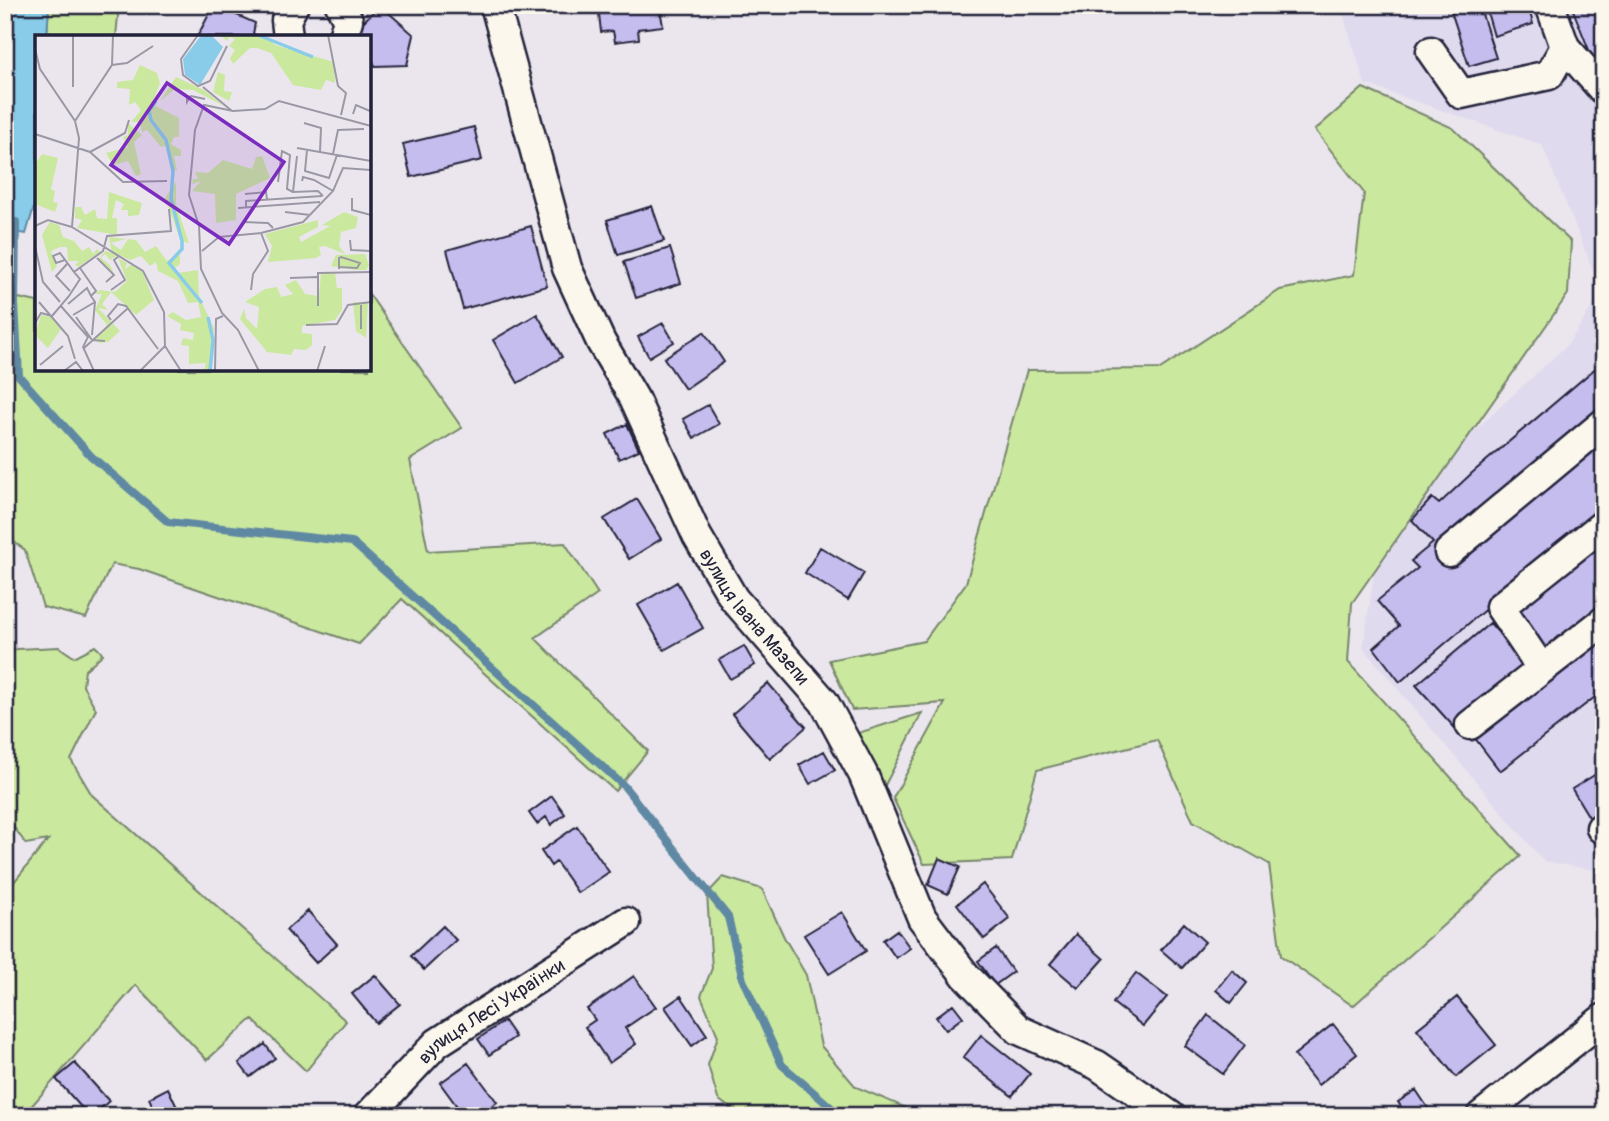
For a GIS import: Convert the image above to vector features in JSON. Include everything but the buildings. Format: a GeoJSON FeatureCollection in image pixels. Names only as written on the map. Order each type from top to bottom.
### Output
{"type":"FeatureCollection","features":[{"type":"Feature","properties":{"kind":"street"},"geometry":{"type":"LineString","coordinates":[[288,35],[286,20],[294,5]]}},
{"type":"Feature","properties":{"kind":"street"},"geometry":{"type":"LineString","coordinates":[[340,5],[348,20],[344,35]]}},
{"type":"Feature","properties":{"kind":"street","name":"вулиця Івана Мазепи"},"geometry":{"type":"LineString","coordinates":[[495,5],[567,268],[601,342],[634,398],[697,536],[734,599],[824,702],[863,774],[922,918],[966,976],[1019,1030],[1097,1065],[1171,1116]]}},
{"type":"Feature","properties":{"kind":"street"},"geometry":{"type":"LineString","coordinates":[[1550,5],[1565,47],[1604,91]]}},
{"type":"Feature","properties":{"kind":"street"},"geometry":{"type":"LineString","coordinates":[[1431,51],[1461,94],[1549,75],[1565,47]]}},
{"type":"Feature","properties":{"kind":"street"},"geometry":{"type":"LineString","coordinates":[[1449,552],[1604,423]]}},
{"type":"Feature","properties":{"kind":"street"},"geometry":{"type":"LineString","coordinates":[[1541,668],[1500,607],[1604,524]]}},
{"type":"Feature","properties":{"kind":"street"},"geometry":{"type":"LineString","coordinates":[[1470,725],[1604,621]]}},
{"type":"Feature","properties":{"kind":"street","name":"вулиця Лесі Українки"},"geometry":{"type":"LineString","coordinates":[[368,1116],[437,1043],[626,922]]}},
{"type":"Feature","properties":{"kind":"street"},"geometry":{"type":"LineString","coordinates":[[1481,1116],[1604,1018]]}},
{"type":"Feature","properties":{"kind":"shaded area"},"geometry":{"type":"Polygon","coordinates":[[[1340,5],[1604,5],[1604,872],[1543,861],[1363,648],[1375,566],[1464,440],[1568,344],[1602,292],[1542,145],[1365,84],[1340,5]]]}},
{"type":"Feature","properties":{"kind":"green space"},"geometry":{"type":"Polygon","coordinates":[[[49,5],[119,5],[116,35],[47,35],[49,5]]]}},
{"type":"Feature","properties":{"kind":"green space"},"geometry":{"type":"Polygon","coordinates":[[[1363,88],[1453,128],[1571,242],[1568,294],[1352,603],[1348,662],[1521,856],[1353,1006],[1281,956],[1269,864],[1193,821],[1157,740],[1037,770],[1012,860],[924,864],[893,798],[945,703],[852,710],[829,660],[924,641],[966,583],[1027,370],[1160,369],[1280,290],[1354,275],[1364,193],[1315,130],[1363,88]]]}},
{"type":"Feature","properties":{"kind":"green space"},"geometry":{"type":"Polygon","coordinates":[[[5,295],[35,302],[35,371],[371,371],[371,297],[462,428],[410,460],[428,551],[565,543],[598,594],[535,638],[648,751],[615,791],[402,599],[359,644],[139,569],[112,564],[86,618],[43,607],[25,550],[5,535],[5,295]]]}},
{"type":"Feature","properties":{"kind":"green space"},"geometry":{"type":"Polygon","coordinates":[[[95,646],[103,654],[85,670],[83,686],[96,709],[71,760],[92,795],[346,1021],[306,1071],[252,1019],[207,1060],[136,985],[23,1116],[5,1107],[5,893],[48,840],[26,844],[5,815],[5,654],[17,649],[59,647],[74,657],[95,646]]]}},
{"type":"Feature","properties":{"kind":"green space"},"geometry":{"type":"Polygon","coordinates":[[[922,713],[883,789],[858,733],[922,713]]]}},
{"type":"Feature","properties":{"kind":"green space"},"geometry":{"type":"Polygon","coordinates":[[[723,877],[762,889],[784,937],[806,975],[821,1046],[856,1087],[904,1107],[912,1116],[740,1116],[718,1099],[708,1065],[718,1036],[701,996],[712,968],[707,894],[723,877]]]}},
{"type":"Feature","properties":{"kind":"water"},"geometry":{"type":"Polygon","coordinates":[[[5,5],[49,5],[47,35],[35,35],[35,204],[26,234],[5,231],[5,5]]]}},
{"type":"Feature","properties":{"kind":"waterway"},"geometry":{"type":"LineString","coordinates":[[16,222],[15,304],[19,376],[91,456],[168,522],[352,542],[624,786],[728,917],[743,980],[782,1065],[841,1116]]}}]}
